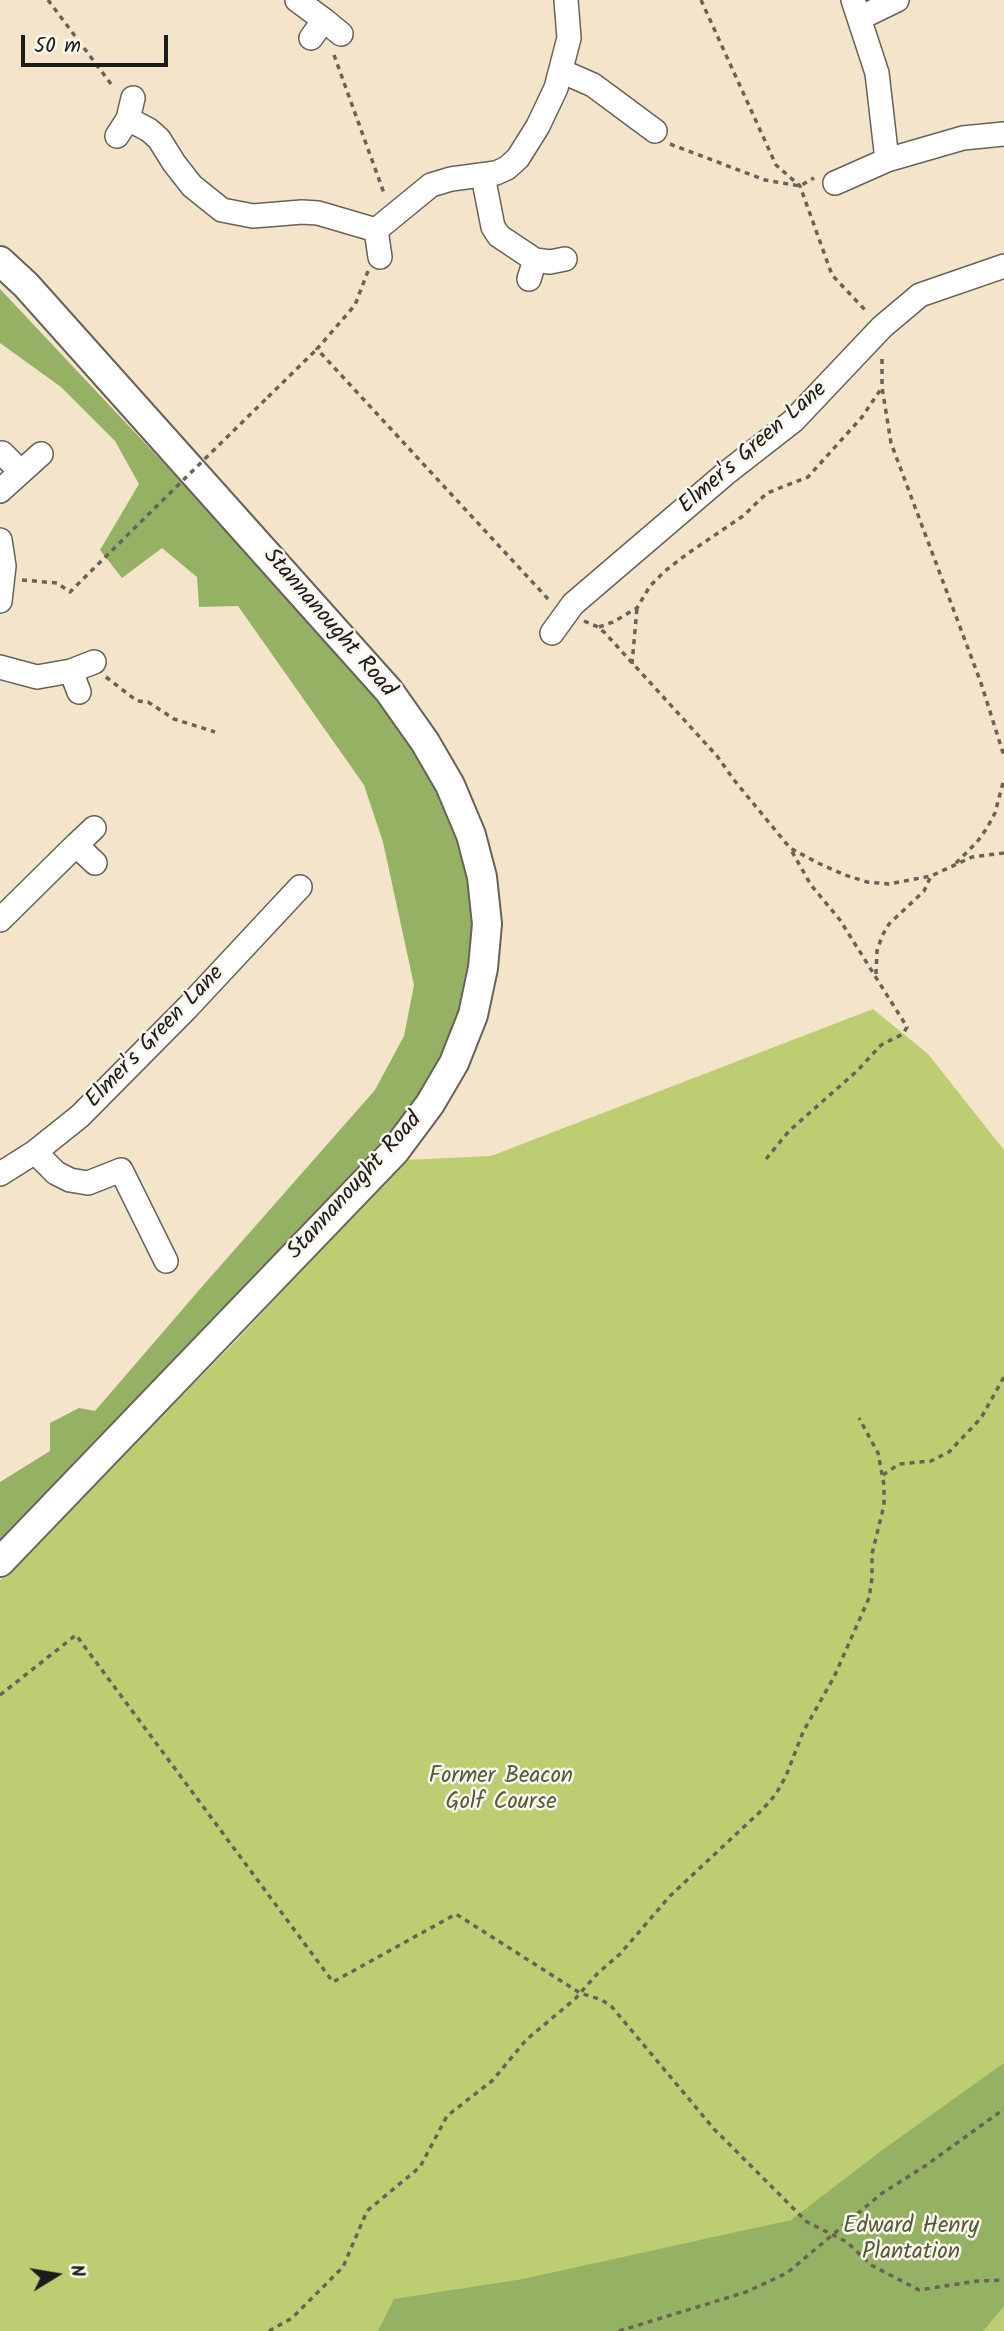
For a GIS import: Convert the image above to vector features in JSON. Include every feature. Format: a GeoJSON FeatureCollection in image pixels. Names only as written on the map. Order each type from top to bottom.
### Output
{"type":"FeatureCollection","features":[{"type":"Feature","properties":{"kind":"main road","name":"Stannanought Road"},"geometry":{"type":"LineString","coordinates":[[0,237],[26,285]]}},
{"type":"Feature","properties":{"kind":"main road","name":"Stannanought Road"},"geometry":{"type":"LineString","coordinates":[[0,261],[26,285],[148,424],[307,597],[396,701],[425,741],[450,785],[471,835],[482,877],[487,924],[483,968],[472,1015],[454,1063],[430,1104],[395,1151],[0,1562]]}},
{"type":"Feature","properties":{"kind":"street"},"geometry":{"type":"LineString","coordinates":[[297,0],[325,31]]}},
{"type":"Feature","properties":{"kind":"street"},"geometry":{"type":"LineString","coordinates":[[380,257],[383,224],[431,185],[451,179],[483,176],[507,168],[527,147],[548,106],[561,71],[569,38],[566,0]]}},
{"type":"Feature","properties":{"kind":"street"},"geometry":{"type":"LineString","coordinates":[[887,160],[877,73],[856,9],[897,0]]}},
{"type":"Feature","properties":{"kind":"street"},"geometry":{"type":"LineString","coordinates":[[561,71],[593,85],[655,131]]}},
{"type":"Feature","properties":{"kind":"street"},"geometry":{"type":"LineString","coordinates":[[127,115],[159,139],[192,186],[222,210],[253,216],[318,213],[383,224]]}},
{"type":"Feature","properties":{"kind":"street"},"geometry":{"type":"LineString","coordinates":[[835,183],[887,160],[964,138],[1004,134]]}},
{"type":"Feature","properties":{"kind":"street"},"geometry":{"type":"LineString","coordinates":[[483,176],[493,227],[532,270],[550,261],[565,259]]}},
{"type":"Feature","properties":{"kind":"street","name":"Elmer's Green Lane"},"geometry":{"type":"LineString","coordinates":[[558,625],[573,604],[725,474],[793,421],[882,327],[920,295],[1004,266]]}},
{"type":"Feature","properties":{"kind":"street"},"geometry":{"type":"LineString","coordinates":[[2,453],[21,472]]}},
{"type":"Feature","properties":{"kind":"street"},"geometry":{"type":"LineString","coordinates":[[0,491],[41,454]]}},
{"type":"Feature","properties":{"kind":"street"},"geometry":{"type":"LineString","coordinates":[[0,540],[4,566],[1,590]]}},
{"type":"Feature","properties":{"kind":"street"},"geometry":{"type":"LineString","coordinates":[[0,667],[37,677],[75,681],[94,662]]}},
{"type":"Feature","properties":{"kind":"street"},"geometry":{"type":"LineString","coordinates":[[3,909],[93,828]]}},
{"type":"Feature","properties":{"kind":"street"},"geometry":{"type":"LineString","coordinates":[[76,845],[95,863]]}},
{"type":"Feature","properties":{"kind":"street","name":"Elmer's Green Lane"},"geometry":{"type":"LineString","coordinates":[[0,1174],[36,1152],[90,1106],[188,1007],[300,887]]}},
{"type":"Feature","properties":{"kind":"street"},"geometry":{"type":"LineString","coordinates":[[36,1152],[56,1173],[71,1180],[88,1183],[121,1170],[166,1261]]}},
{"type":"Feature","properties":{"kind":"path"},"geometry":{"type":"LineString","coordinates":[[48,0],[127,115]]}},
{"type":"Feature","properties":{"kind":"path"},"geometry":{"type":"LineString","coordinates":[[701,0],[776,165],[800,186],[832,275],[882,327],[882,387],[891,443],[981,683],[1004,756]]}},
{"type":"Feature","properties":{"kind":"path"},"geometry":{"type":"LineString","coordinates":[[325,31],[382,185],[383,224]]}},
{"type":"Feature","properties":{"kind":"path"},"geometry":{"type":"LineString","coordinates":[[655,131],[672,145],[765,180],[800,186]]}},
{"type":"Feature","properties":{"kind":"path"},"geometry":{"type":"LineString","coordinates":[[1,590],[57,583],[69,592],[317,349],[355,304],[371,265],[380,257]]}},
{"type":"Feature","properties":{"kind":"path"},"geometry":{"type":"LineString","coordinates":[[317,349],[558,625],[598,627],[613,622],[636,608],[650,586],[687,554],[743,516],[767,493],[808,477],[862,417],[882,387]]}},
{"type":"Feature","properties":{"kind":"path"},"geometry":{"type":"LineString","coordinates":[[632,664],[636,608]]}},
{"type":"Feature","properties":{"kind":"path"},"geometry":{"type":"LineString","coordinates":[[598,627],[717,756],[790,848],[811,885],[840,920],[907,1027],[903,1034],[881,1045],[858,1071],[789,1131],[766,1159]]}},
{"type":"Feature","properties":{"kind":"path"},"geometry":{"type":"LineString","coordinates":[[94,662],[99,671],[137,701],[148,702],[174,719],[191,726],[215,732]]}},
{"type":"Feature","properties":{"kind":"path"},"geometry":{"type":"LineString","coordinates":[[953,866],[987,828],[995,813],[1004,779]]}},
{"type":"Feature","properties":{"kind":"path"},"geometry":{"type":"LineString","coordinates":[[790,848],[827,867],[867,882],[889,884],[931,876],[972,857],[1004,853]]}},
{"type":"Feature","properties":{"kind":"path"},"geometry":{"type":"LineString","coordinates":[[876,977],[875,963],[882,936],[889,924],[924,891],[931,876]]}},
{"type":"Feature","properties":{"kind":"path"},"geometry":{"type":"LineString","coordinates":[[883,1475],[899,1464],[931,1461],[949,1452],[981,1418],[1004,1377]]}},
{"type":"Feature","properties":{"kind":"path"},"geometry":{"type":"LineString","coordinates":[[268,2331],[292,2318],[343,2267],[367,2211],[420,2166],[447,2116],[494,2080],[526,2040],[569,2005],[598,1973],[620,1954],[670,1896],[763,1809],[781,1786],[803,1732],[834,1677],[869,1598],[873,1545],[884,1505],[883,1475],[878,1452],[859,1418]]}},
{"type":"Feature","properties":{"kind":"path"},"geometry":{"type":"LineString","coordinates":[[0,1695],[76,1634],[333,1982],[456,1914],[580,1993],[602,2000],[612,2007],[714,2129],[807,2222],[847,2242],[871,2265],[919,2290],[1004,2280]]}},
{"type":"Feature","properties":{"kind":"path"},"geometry":{"type":"LineString","coordinates":[[619,2331],[746,2292],[787,2273],[881,2194],[1004,2109]]}},
{"type":"Feature","properties":{"kind":"green space"},"geometry":{"type":"Polygon","coordinates":[[[0,289],[268,574],[392,711],[439,782],[464,840],[475,897],[471,1008],[414,1118],[0,1556],[0,1482],[50,1451],[50,1423],[79,1408],[95,1411],[375,1090],[404,1036],[414,985],[383,842],[364,785],[238,606],[199,607],[197,577],[162,548],[122,578],[100,550],[139,484],[115,441],[61,387],[0,343],[0,289]]]}},
{"type":"Feature","properties":{"kind":"green space","name":"Former Beacon Golf Course"},"geometry":{"type":"Polygon","coordinates":[[[873,1009],[928,1054],[1004,1150],[1004,2331],[0,2331],[0,1580],[233,1344],[405,1160],[491,1156],[873,1009]]]}},
{"type":"Feature","properties":{"kind":"green space","name":"Edward Henry Plantation"},"geometry":{"type":"Polygon","coordinates":[[[1004,2063],[1004,2306],[983,2331],[378,2331],[394,2299],[523,2279],[791,2220],[881,2151],[1004,2063]]]}}]}
